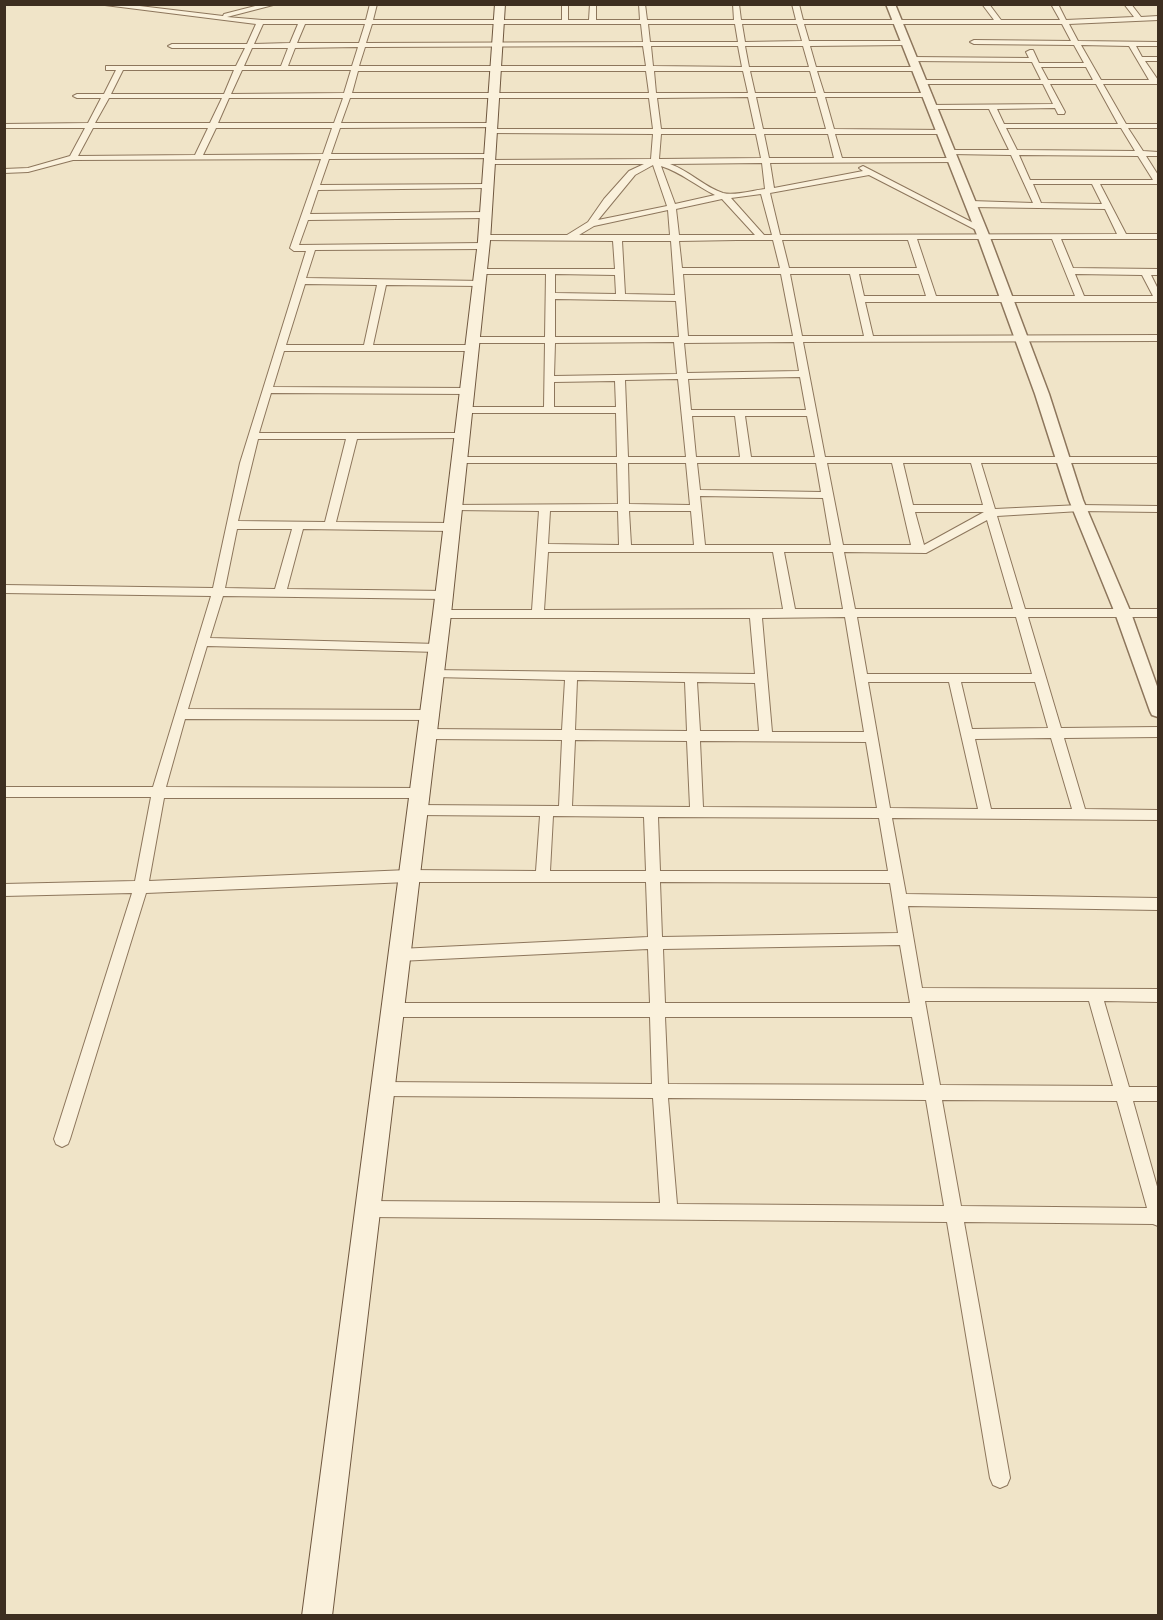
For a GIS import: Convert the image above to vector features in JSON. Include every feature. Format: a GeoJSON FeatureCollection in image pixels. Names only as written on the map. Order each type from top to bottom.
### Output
{"type":"FeatureCollection","features":[{"type":"Feature","properties":{"kind":"main road"},"geometry":{"type":"LineString","coordinates":[[317,1616],[452,527],[480,277],[499,13]]}},
{"type":"Feature","properties":{"kind":"street"},"geometry":{"type":"LineString","coordinates":[[100,4],[260,22],[369,22],[499,13],[565,21],[1063,22],[1158,18]]}},
{"type":"Feature","properties":{"kind":"street"},"geometry":{"type":"LineString","coordinates":[[166,12],[174,4]]}},
{"type":"Feature","properties":{"kind":"street"},"geometry":{"type":"LineString","coordinates":[[219,16],[274,4]]}},
{"type":"Feature","properties":{"kind":"street"},"geometry":{"type":"LineString","coordinates":[[374,4],[347,96],[294,248],[569,238],[911,236],[982,232],[1055,236],[1158,237]]}},
{"type":"Feature","properties":{"kind":"street"},"geometry":{"type":"LineString","coordinates":[[565,4],[565,21]]}},
{"type":"Feature","properties":{"kind":"street"},"geometry":{"type":"LineString","coordinates":[[592,21],[593,4]]}},
{"type":"Feature","properties":{"kind":"street"},"geometry":{"type":"LineString","coordinates":[[642,4],[657,132],[655,161],[672,207],[680,298],[683,376],[700,548]]}},
{"type":"Feature","properties":{"kind":"street"},"geometry":{"type":"LineString","coordinates":[[736,4],[740,44],[766,162],[768,191],[850,614],[1000,1478]]}},
{"type":"Feature","properties":{"kind":"street"},"geometry":{"type":"LineString","coordinates":[[795,4],[831,132],[844,161],[912,193],[982,232]]}},
{"type":"Feature","properties":{"kind":"street"},"geometry":{"type":"LineString","coordinates":[[890,4],[982,232],[1022,339],[1080,508],[1123,613],[1158,711]]}},
{"type":"Feature","properties":{"kind":"street"},"geometry":{"type":"LineString","coordinates":[[985,4],[999,22]]}},
{"type":"Feature","properties":{"kind":"street"},"geometry":{"type":"LineString","coordinates":[[1028,182],[1158,182],[1142,153],[1123,126],[1054,4]]}},
{"type":"Feature","properties":{"kind":"street"},"geometry":{"type":"LineString","coordinates":[[1127,4],[1139,19]]}},
{"type":"Feature","properties":{"kind":"street"},"geometry":{"type":"LineString","coordinates":[[198,158],[260,22]]}},
{"type":"Feature","properties":{"kind":"street"},"geometry":{"type":"LineString","coordinates":[[283,69],[302,22]]}},
{"type":"Feature","properties":{"kind":"street"},"geometry":{"type":"LineString","coordinates":[[966,22],[980,59]]}},
{"type":"Feature","properties":{"kind":"street"},"geometry":{"type":"LineString","coordinates":[[974,42],[1158,44]]}},
{"type":"Feature","properties":{"kind":"street"},"geometry":{"type":"LineString","coordinates":[[172,46],[906,43]]}},
{"type":"Feature","properties":{"kind":"street"},"geometry":{"type":"LineString","coordinates":[[1025,43],[1068,126]]}},
{"type":"Feature","properties":{"kind":"street"},"geometry":{"type":"LineString","coordinates":[[1131,44],[1156,82]]}},
{"type":"Feature","properties":{"kind":"street"},"geometry":{"type":"LineString","coordinates":[[77,96],[821,95],[922,82],[980,59],[1089,65]]}},
{"type":"Feature","properties":{"kind":"street"},"geometry":{"type":"LineString","coordinates":[[1140,60],[1158,59]]}},
{"type":"Feature","properties":{"kind":"street"},"geometry":{"type":"LineString","coordinates":[[109,68],[813,69],[922,82],[1156,82]]}},
{"type":"Feature","properties":{"kind":"street"},"geometry":{"type":"LineString","coordinates":[[73,158],[121,68]]}},
{"type":"Feature","properties":{"kind":"street"},"geometry":{"type":"LineString","coordinates":[[922,82],[992,106],[1058,106]]}},
{"type":"Feature","properties":{"kind":"street"},"geometry":{"type":"LineString","coordinates":[[992,106],[1038,205]]}},
{"type":"Feature","properties":{"kind":"street"},"geometry":{"type":"LineString","coordinates":[[4,126],[337,125],[657,132],[943,132]]}},
{"type":"Feature","properties":{"kind":"street"},"geometry":{"type":"LineString","coordinates":[[1002,126],[1158,126]]}},
{"type":"Feature","properties":{"kind":"street"},"geometry":{"type":"LineString","coordinates":[[4,171],[28,170],[73,158],[326,157],[766,162],[844,161],[1015,153],[1158,154]]}},
{"type":"Feature","properties":{"kind":"street"},"geometry":{"type":"LineString","coordinates":[[591,224],[632,172],[655,161],[683,171],[701,185],[725,197],[761,237]]}},
{"type":"Feature","properties":{"kind":"street"},"geometry":{"type":"LineString","coordinates":[[569,238],[591,224],[725,197],[797,188],[870,172]]}},
{"type":"Feature","properties":{"kind":"street"},"geometry":{"type":"LineString","coordinates":[[1095,182],[1123,237]]}},
{"type":"Feature","properties":{"kind":"street"},"geometry":{"type":"LineString","coordinates":[[315,188],[487,186]]}},
{"type":"Feature","properties":{"kind":"street"},"geometry":{"type":"LineString","coordinates":[[971,204],[1107,207]]}},
{"type":"Feature","properties":{"kind":"street"},"geometry":{"type":"LineString","coordinates":[[305,217],[485,215]]}},
{"type":"Feature","properties":{"kind":"street"},"geometry":{"type":"LineString","coordinates":[[911,236],[932,299]]}},
{"type":"Feature","properties":{"kind":"street"},"geometry":{"type":"LineString","coordinates":[[1055,236],[1080,298]]}},
{"type":"Feature","properties":{"kind":"street"},"geometry":{"type":"LineString","coordinates":[[617,238],[621,297]]}},
{"type":"Feature","properties":{"kind":"street"},"geometry":{"type":"LineString","coordinates":[[62,1139],[141,887],[159,792],[218,592],[234,525],[245,463],[311,248]]}},
{"type":"Feature","properties":{"kind":"street"},"geometry":{"type":"LineString","coordinates":[[678,271],[923,271]]}},
{"type":"Feature","properties":{"kind":"street"},"geometry":{"type":"LineString","coordinates":[[854,271],[869,339]]}},
{"type":"Feature","properties":{"kind":"street"},"geometry":{"type":"LineString","coordinates":[[1069,271],[1158,272]]}},
{"type":"Feature","properties":{"kind":"street"},"geometry":{"type":"LineString","coordinates":[[300,281],[382,282],[551,272],[619,272]]}},
{"type":"Feature","properties":{"kind":"street"},"geometry":{"type":"LineString","coordinates":[[549,410],[551,272]]}},
{"type":"Feature","properties":{"kind":"street"},"geometry":{"type":"LineString","coordinates":[[860,299],[1158,298],[1145,272]]}},
{"type":"Feature","properties":{"kind":"street"},"geometry":{"type":"LineString","coordinates":[[368,348],[382,282]]}},
{"type":"Feature","properties":{"kind":"street"},"geometry":{"type":"LineString","coordinates":[[551,296],[680,298]]}},
{"type":"Feature","properties":{"kind":"street"},"geometry":{"type":"LineString","coordinates":[[280,348],[368,348],[550,340],[1158,338]]}},
{"type":"Feature","properties":{"kind":"street"},"geometry":{"type":"LineString","coordinates":[[549,379],[805,374]]}},
{"type":"Feature","properties":{"kind":"street"},"geometry":{"type":"LineString","coordinates":[[621,377],[625,548]]}},
{"type":"Feature","properties":{"kind":"street"},"geometry":{"type":"LineString","coordinates":[[267,390],[467,391]]}},
{"type":"Feature","properties":{"kind":"street"},"geometry":{"type":"LineString","coordinates":[[465,411],[621,410]]}},
{"type":"Feature","properties":{"kind":"street"},"geometry":{"type":"LineString","coordinates":[[687,412],[812,413]]}},
{"type":"Feature","properties":{"kind":"street"},"geometry":{"type":"LineString","coordinates":[[740,413],[746,460]]}},
{"type":"Feature","properties":{"kind":"street"},"geometry":{"type":"LineString","coordinates":[[253,436],[462,435]]}},
{"type":"Feature","properties":{"kind":"street"},"geometry":{"type":"LineString","coordinates":[[330,526],[352,436]]}},
{"type":"Feature","properties":{"kind":"street"},"geometry":{"type":"LineString","coordinates":[[459,460],[1158,460]]}},
{"type":"Feature","properties":{"kind":"street"},"geometry":{"type":"LineString","coordinates":[[897,460],[918,549]]}},
{"type":"Feature","properties":{"kind":"street"},"geometry":{"type":"LineString","coordinates":[[975,460],[1080,814]]}},
{"type":"Feature","properties":{"kind":"street"},"geometry":{"type":"LineString","coordinates":[[695,493],[828,495]]}},
{"type":"Feature","properties":{"kind":"street"},"geometry":{"type":"LineString","coordinates":[[454,507],[696,508]]}},
{"type":"Feature","properties":{"kind":"street"},"geometry":{"type":"LineString","coordinates":[[538,614],[545,507]]}},
{"type":"Feature","properties":{"kind":"street"},"geometry":{"type":"LineString","coordinates":[[908,509],[1158,509]]}},
{"type":"Feature","properties":{"kind":"street"},"geometry":{"type":"LineString","coordinates":[[543,548],[926,549],[946,539],[989,510]]}},
{"type":"Feature","properties":{"kind":"street"},"geometry":{"type":"LineString","coordinates":[[234,525],[452,527]]}},
{"type":"Feature","properties":{"kind":"street"},"geometry":{"type":"LineString","coordinates":[[279,593],[299,525]]}},
{"type":"Feature","properties":{"kind":"street"},"geometry":{"type":"LineString","coordinates":[[778,548],[790,614]]}},
{"type":"Feature","properties":{"kind":"street"},"geometry":{"type":"LineString","coordinates":[[4,589],[279,593],[443,604],[538,614],[1158,613]]}},
{"type":"Feature","properties":{"kind":"street"},"geometry":{"type":"LineString","coordinates":[[756,614],[766,737]]}},
{"type":"Feature","properties":{"kind":"street"},"geometry":{"type":"LineString","coordinates":[[203,642],[438,648]]}},
{"type":"Feature","properties":{"kind":"street"},"geometry":{"type":"LineString","coordinates":[[434,674],[761,679]]}},
{"type":"Feature","properties":{"kind":"street"},"geometry":{"type":"LineString","coordinates":[[565,811],[571,675]]}},
{"type":"Feature","properties":{"kind":"street"},"geometry":{"type":"LineString","coordinates":[[692,677],[697,812]]}},
{"type":"Feature","properties":{"kind":"street"},"geometry":{"type":"LineString","coordinates":[[861,678],[1038,678]]}},
{"type":"Feature","properties":{"kind":"street"},"geometry":{"type":"LineString","coordinates":[[954,678],[987,814]]}},
{"type":"Feature","properties":{"kind":"street"},"geometry":{"type":"LineString","coordinates":[[181,714],[428,725],[568,735],[871,738]]}},
{"type":"Feature","properties":{"kind":"street"},"geometry":{"type":"LineString","coordinates":[[967,734],[1158,732]]}},
{"type":"Feature","properties":{"kind":"street"},"geometry":{"type":"LineString","coordinates":[[5,792],[159,792],[418,801],[548,811],[1158,815]]}},
{"type":"Feature","properties":{"kind":"street"},"geometry":{"type":"LineString","coordinates":[[543,877],[548,811]]}},
{"type":"Feature","properties":{"kind":"street"},"geometry":{"type":"LineString","coordinates":[[651,811],[660,1091],[669,1211]]}},
{"type":"Feature","properties":{"kind":"street"},"geometry":{"type":"LineString","coordinates":[[4,890],[408,876],[895,877]]}},
{"type":"Feature","properties":{"kind":"street"},"geometry":{"type":"LineString","coordinates":[[899,900],[1158,904]]}},
{"type":"Feature","properties":{"kind":"street"},"geometry":{"type":"LineString","coordinates":[[399,955],[655,943],[906,939]]}},
{"type":"Feature","properties":{"kind":"street"},"geometry":{"type":"LineString","coordinates":[[916,994],[1158,995]]}},
{"type":"Feature","properties":{"kind":"street"},"geometry":{"type":"LineString","coordinates":[[368,1209],[1158,1216],[1095,995]]}},
{"type":"Feature","properties":{"kind":"street"},"geometry":{"type":"LineString","coordinates":[[392,1010],[919,1010]]}},
{"type":"Feature","properties":{"kind":"street"},"geometry":{"type":"LineString","coordinates":[[382,1089],[1158,1094]]}}]}
